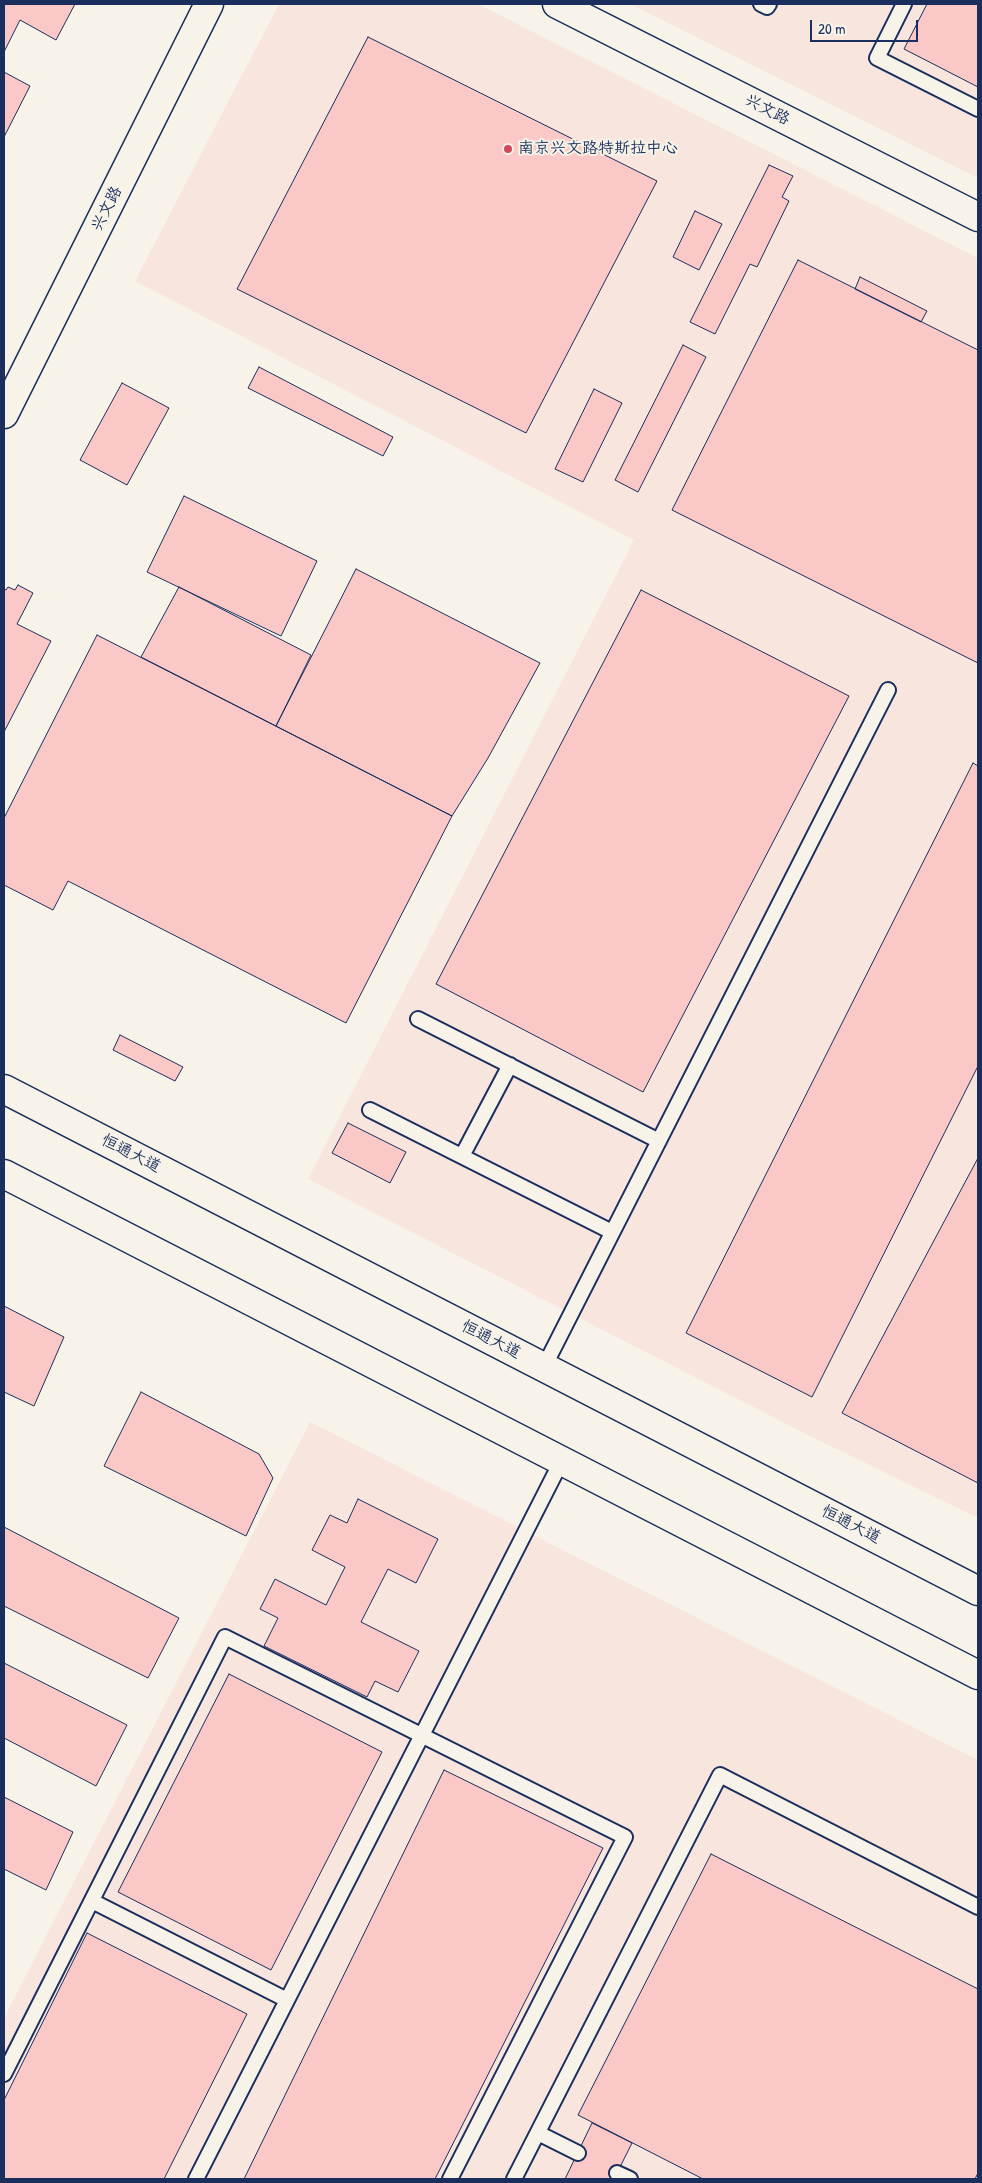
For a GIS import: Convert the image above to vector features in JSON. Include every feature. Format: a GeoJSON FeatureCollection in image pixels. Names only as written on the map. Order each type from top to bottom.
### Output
{"type":"FeatureCollection","features":[{"type":"Feature","properties":{"kind":"main road","name":"兴文路"},"geometry":{"type":"LineString","coordinates":[[4,414],[209,4]]}},
{"type":"Feature","properties":{"kind":"main road","name":"兴文路"},"geometry":{"type":"LineString","coordinates":[[568,6],[978,217]]}},
{"type":"Feature","properties":{"kind":"main road","name":"恒通大道"},"geometry":{"type":"LineString","coordinates":[[4,1089],[978,1590]]}},
{"type":"Feature","properties":{"kind":"main road"},"geometry":{"type":"LineString","coordinates":[[4,1174],[978,1675]]}},
{"type":"Feature","properties":{"kind":"lane"},"geometry":{"type":"LineString","coordinates":[[761,4],[767,7],[769,4]]}},
{"type":"Feature","properties":{"kind":"lane"},"geometry":{"type":"LineString","coordinates":[[904,4],[877,58],[978,109]]}},
{"type":"Feature","properties":{"kind":"lane"},"geometry":{"type":"LineString","coordinates":[[544,1367],[888,690]]}},
{"type":"Feature","properties":{"kind":"lane"},"geometry":{"type":"LineString","coordinates":[[418,1019],[659,1140]]}},
{"type":"Feature","properties":{"kind":"lane"},"geometry":{"type":"LineString","coordinates":[[462,1156],[510,1065]]}},
{"type":"Feature","properties":{"kind":"lane"},"geometry":{"type":"LineString","coordinates":[[370,1110],[612,1232]]}},
{"type":"Feature","properties":{"kind":"lane"},"geometry":{"type":"LineString","coordinates":[[196,2179],[562,1460]]}},
{"type":"Feature","properties":{"kind":"lane"},"geometry":{"type":"LineString","coordinates":[[4,2074],[225,1637],[625,1837],[450,2179]]}},
{"type":"Feature","properties":{"kind":"lane"},"geometry":{"type":"LineString","coordinates":[[514,2179],[720,1775],[978,1907]]}},
{"type":"Feature","properties":{"kind":"lane"},"geometry":{"type":"LineString","coordinates":[[92,1901],[287,2000]]}},
{"type":"Feature","properties":{"kind":"lane"},"geometry":{"type":"LineString","coordinates":[[538,2133],[578,2153]]}},
{"type":"Feature","properties":{"kind":"lane"},"geometry":{"type":"LineString","coordinates":[[617,2172],[630,2179]]}},
{"type":"Feature","properties":{"kind":"shaded area"},"geometry":{"type":"Polygon","coordinates":[[[279,4],[478,4],[978,258],[978,1518],[808,1435],[308,1179],[634,540],[135,281],[279,4]]]}},
{"type":"Feature","properties":{"kind":"shaded area"},"geometry":{"type":"Polygon","coordinates":[[[631,4],[978,4],[978,178],[631,4]]]}},
{"type":"Feature","properties":{"kind":"shaded area"},"geometry":{"type":"Polygon","coordinates":[[[310,1422],[978,1760],[978,2179],[4,2179],[4,2018],[310,1422]]]}},
{"type":"Feature","properties":{"kind":"building"},"geometry":{"type":"Polygon","coordinates":[[[4,4],[75,4],[56,40],[20,20],[4,52],[4,4]]]}},
{"type":"Feature","properties":{"kind":"building"},"geometry":{"type":"Polygon","coordinates":[[[927,4],[978,4],[978,87],[904,49],[927,4]]]}},
{"type":"Feature","properties":{"kind":"building"},"geometry":{"type":"Polygon","coordinates":[[[368,37],[657,181],[526,433],[237,289],[368,37]]]}},
{"type":"Feature","properties":{"kind":"building"},"geometry":{"type":"Polygon","coordinates":[[[4,72],[30,86],[4,137],[4,72]]]}},
{"type":"Feature","properties":{"kind":"building"},"geometry":{"type":"Polygon","coordinates":[[[769,165],[793,176],[782,197],[789,201],[757,267],[750,264],[715,334],[690,322],[769,165]]]}},
{"type":"Feature","properties":{"kind":"building"},"geometry":{"type":"Polygon","coordinates":[[[695,211],[722,224],[699,270],[673,257],[695,211]]]}},
{"type":"Feature","properties":{"kind":"building"},"geometry":{"type":"Polygon","coordinates":[[[798,260],[978,350],[978,663],[672,510],[798,260]]]}},
{"type":"Feature","properties":{"kind":"building"},"geometry":{"type":"Polygon","coordinates":[[[860,277],[927,311],[921,322],[855,289],[860,277]]]}},
{"type":"Feature","properties":{"kind":"building"},"geometry":{"type":"Polygon","coordinates":[[[683,345],[706,357],[638,492],[615,480],[683,345]]]}},
{"type":"Feature","properties":{"kind":"building"},"geometry":{"type":"Polygon","coordinates":[[[259,367],[393,437],[383,456],[248,388],[259,367]]]}},
{"type":"Feature","properties":{"kind":"building"},"geometry":{"type":"Polygon","coordinates":[[[122,383],[169,408],[127,485],[80,460],[122,383]]]}},
{"type":"Feature","properties":{"kind":"building"},"geometry":{"type":"Polygon","coordinates":[[[594,389],[622,403],[583,482],[555,469],[594,389]]]}},
{"type":"Feature","properties":{"kind":"building"},"geometry":{"type":"Polygon","coordinates":[[[184,496],[317,561],[281,636],[147,572],[184,496]]]}},
{"type":"Feature","properties":{"kind":"building"},"geometry":{"type":"Polygon","coordinates":[[[356,569],[540,663],[488,758],[452,816],[276,726],[356,569]]]}},
{"type":"Feature","properties":{"kind":"building"},"geometry":{"type":"Polygon","coordinates":[[[18,585],[33,593],[17,624],[51,641],[4,732],[4,589],[6,590],[8,587],[15,590],[18,585]]]}},
{"type":"Feature","properties":{"kind":"building"},"geometry":{"type":"Polygon","coordinates":[[[179,587],[311,655],[276,726],[141,657],[179,587]]]}},
{"type":"Feature","properties":{"kind":"building"},"geometry":{"type":"Polygon","coordinates":[[[641,590],[849,696],[643,1092],[436,984],[641,590]]]}},
{"type":"Feature","properties":{"kind":"building"},"geometry":{"type":"Polygon","coordinates":[[[97,635],[452,816],[346,1023],[68,881],[53,910],[4,885],[4,818],[97,635]]]}},
{"type":"Feature","properties":{"kind":"building"},"geometry":{"type":"Polygon","coordinates":[[[973,763],[978,766],[978,1066],[812,1397],[686,1333],[973,763]]]}},
{"type":"Feature","properties":{"kind":"building"},"geometry":{"type":"Polygon","coordinates":[[[120,1035],[183,1067],[175,1081],[113,1050],[120,1035]]]}},
{"type":"Feature","properties":{"kind":"building"},"geometry":{"type":"Polygon","coordinates":[[[348,1123],[406,1152],[390,1183],[332,1153],[348,1123]]]}},
{"type":"Feature","properties":{"kind":"building"},"geometry":{"type":"Polygon","coordinates":[[[978,1158],[978,1483],[842,1413],[978,1158]]]}},
{"type":"Feature","properties":{"kind":"building"},"geometry":{"type":"Polygon","coordinates":[[[4,1306],[64,1337],[34,1406],[4,1392],[4,1306]]]}},
{"type":"Feature","properties":{"kind":"building"},"geometry":{"type":"Polygon","coordinates":[[[141,1392],[259,1454],[273,1478],[246,1536],[104,1466],[141,1392]]]}},
{"type":"Feature","properties":{"kind":"building"},"geometry":{"type":"Polygon","coordinates":[[[358,1499],[438,1539],[416,1583],[388,1569],[361,1622],[419,1651],[398,1692],[375,1681],[367,1697],[264,1646],[278,1618],[260,1609],[275,1579],[326,1605],[345,1567],[312,1550],[330,1515],[347,1523],[358,1499]]]}},
{"type":"Feature","properties":{"kind":"building"},"geometry":{"type":"Polygon","coordinates":[[[4,1527],[179,1618],[148,1678],[4,1606],[4,1527]]]}},
{"type":"Feature","properties":{"kind":"building"},"geometry":{"type":"Polygon","coordinates":[[[4,1663],[127,1725],[96,1786],[4,1738],[4,1663]]]}},
{"type":"Feature","properties":{"kind":"building"},"geometry":{"type":"Polygon","coordinates":[[[229,1674],[382,1752],[271,1970],[118,1892],[229,1674]]]}},
{"type":"Feature","properties":{"kind":"building"},"geometry":{"type":"Polygon","coordinates":[[[444,1770],[603,1848],[435,2179],[244,2179],[444,1770]]]}},
{"type":"Feature","properties":{"kind":"building"},"geometry":{"type":"Polygon","coordinates":[[[4,1797],[73,1832],[46,1890],[4,1869],[4,1797]]]}},
{"type":"Feature","properties":{"kind":"building"},"geometry":{"type":"Polygon","coordinates":[[[711,1854],[978,1989],[978,2173],[975,2179],[703,2179],[578,2115],[711,1854]]]}},
{"type":"Feature","properties":{"kind":"building"},"geometry":{"type":"Polygon","coordinates":[[[87,1933],[247,2014],[164,2179],[4,2179],[4,2100],[87,1933]]]}},
{"type":"Feature","properties":{"kind":"building"},"geometry":{"type":"Polygon","coordinates":[[[592,2123],[632,2143],[614,2179],[565,2179],[592,2123]]]}},
{"type":"Feature","properties":{"kind":"place","name":"南京兴文路特斯拉中心"},"geometry":{"type":"Point","coordinates":[508,149]}}]}
